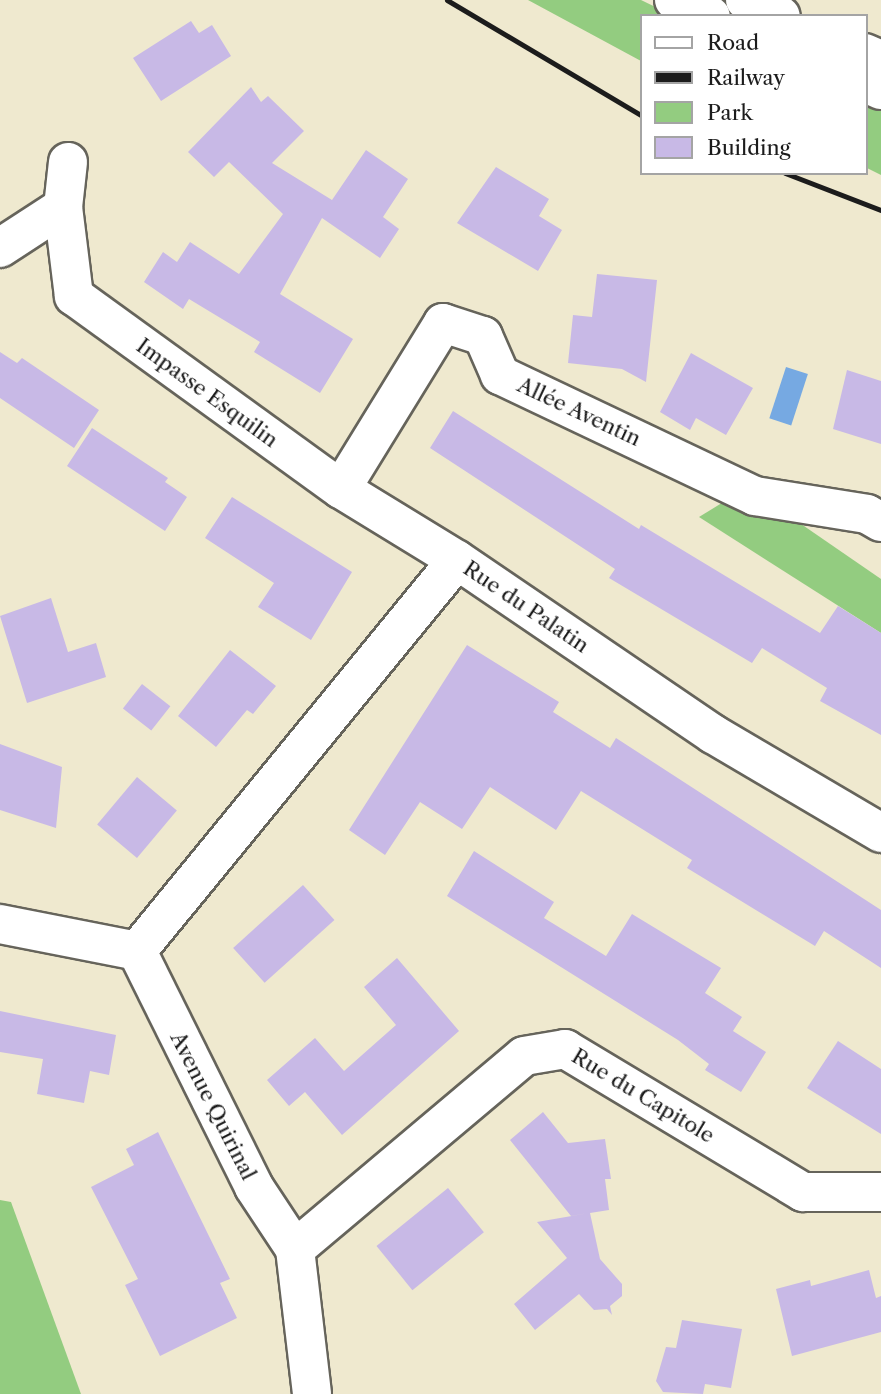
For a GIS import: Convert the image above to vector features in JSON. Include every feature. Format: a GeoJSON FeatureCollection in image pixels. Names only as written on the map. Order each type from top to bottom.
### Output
{"type":"FeatureCollection","features":[{"type":"Feature","properties":{"kind":"street"},"geometry":{"type":"LineString","coordinates":[[674,0],[706,14]]}},
{"type":"Feature","properties":{"kind":"street"},"geometry":{"type":"LineString","coordinates":[[745,0],[776,14]]}},
{"type":"Feature","properties":{"kind":"street","name":"Impasse Esquilin"},"geometry":{"type":"LineString","coordinates":[[68,162],[64,207],[74,296],[341,489],[457,560]]}},
{"type":"Feature","properties":{"kind":"street"},"geometry":{"type":"LineString","coordinates":[[0,248],[64,207]]}},
{"type":"Feature","properties":{"kind":"street","name":"Allée Aventin"},"geometry":{"type":"LineString","coordinates":[[341,489],[443,323],[483,336],[500,375],[755,496],[867,514],[881,522]]}},
{"type":"Feature","properties":{"kind":"street","name":"Rue du Palatin"},"geometry":{"type":"LineString","coordinates":[[137,951],[457,560],[713,734],[881,833]]}},
{"type":"Feature","properties":{"kind":"street"},"geometry":{"type":"LineString","coordinates":[[0,924],[137,951]]}},
{"type":"Feature","properties":{"kind":"street","name":"Avenue Quirinal"},"geometry":{"type":"LineString","coordinates":[[137,951],[254,1187],[295,1249],[312,1394]]}},
{"type":"Feature","properties":{"kind":"street","name":"Rue du Capitole"},"geometry":{"type":"LineString","coordinates":[[295,1249],[524,1056],[565,1049],[803,1192],[881,1192]]}},
{"type":"Feature","properties":{"kind":"green space"},"geometry":{"type":"Polygon","coordinates":[[[528,0],[641,0],[670,14],[640,14],[640,60],[528,0]]]}},
{"type":"Feature","properties":{"kind":"green space"},"geometry":{"type":"Polygon","coordinates":[[[867,106],[881,111],[881,175],[867,168],[867,106]]]}},
{"type":"Feature","properties":{"kind":"green space"},"geometry":{"type":"Polygon","coordinates":[[[730,498],[788,515],[881,579],[881,633],[699,517],[730,498]]]}},
{"type":"Feature","properties":{"kind":"green space"},"geometry":{"type":"Polygon","coordinates":[[[0,1200],[11,1202],[81,1394],[0,1394],[0,1200]]]}},
{"type":"Feature","properties":{"kind":"water"},"geometry":{"type":"Polygon","coordinates":[[[786,367],[808,374],[791,425],[769,418],[786,367]]]}},
{"type":"Feature","properties":{"kind":"building"},"geometry":{"type":"Polygon","coordinates":[[[191,21],[199,33],[212,25],[231,56],[161,101],[133,58],[191,21]]]}},
{"type":"Feature","properties":{"kind":"building"},"geometry":{"type":"Polygon","coordinates":[[[251,87],[261,102],[268,96],[304,131],[272,163],[332,200],[366,150],[408,179],[383,217],[399,229],[380,258],[322,218],[280,294],[353,339],[320,393],[254,352],[260,342],[189,299],[183,309],[144,282],[163,252],[177,262],[190,242],[239,274],[283,214],[229,162],[214,177],[188,152],[251,87]]]}},
{"type":"Feature","properties":{"kind":"building"},"geometry":{"type":"Polygon","coordinates":[[[496,167],[549,199],[539,216],[562,230],[538,271],[457,223],[496,167]]]}},
{"type":"Feature","properties":{"kind":"building"},"geometry":{"type":"Polygon","coordinates":[[[597,274],[657,280],[646,382],[622,369],[568,363],[573,315],[592,317],[597,274]]]}},
{"type":"Feature","properties":{"kind":"building"},"geometry":{"type":"Polygon","coordinates":[[[0,352],[17,363],[22,358],[99,410],[74,448],[0,398],[0,352]]]}},
{"type":"Feature","properties":{"kind":"building"},"geometry":{"type":"Polygon","coordinates":[[[691,353],[753,388],[726,435],[696,418],[690,430],[660,412],[691,353]]]}},
{"type":"Feature","properties":{"kind":"building"},"geometry":{"type":"Polygon","coordinates":[[[847,370],[881,381],[881,444],[833,429],[847,370]]]}},
{"type":"Feature","properties":{"kind":"building"},"geometry":{"type":"Polygon","coordinates":[[[453,411],[639,529],[641,525],[820,633],[838,606],[881,633],[881,735],[820,701],[827,688],[762,648],[752,663],[609,578],[615,569],[430,448],[453,411]]]}},
{"type":"Feature","properties":{"kind":"building"},"geometry":{"type":"Polygon","coordinates":[[[92,428],[168,478],[165,482],[187,497],[165,531],[67,466],[92,428]]]}},
{"type":"Feature","properties":{"kind":"building"},"geometry":{"type":"Polygon","coordinates":[[[232,497],[352,572],[311,640],[258,607],[274,583],[205,538],[232,497]]]}},
{"type":"Feature","properties":{"kind":"building"},"geometry":{"type":"Polygon","coordinates":[[[51,598],[68,652],[96,643],[106,677],[27,703],[0,616],[51,598]]]}},
{"type":"Feature","properties":{"kind":"building"},"geometry":{"type":"Polygon","coordinates":[[[467,645],[559,702],[553,712],[610,748],[616,738],[881,910],[881,968],[824,931],[815,946],[687,868],[692,860],[581,791],[556,830],[490,787],[462,829],[420,802],[385,855],[349,830],[467,645]]]}},
{"type":"Feature","properties":{"kind":"building"},"geometry":{"type":"Polygon","coordinates":[[[230,650],[276,686],[253,714],[247,710],[216,747],[178,716],[230,650]]]}},
{"type":"Feature","properties":{"kind":"building"},"geometry":{"type":"Polygon","coordinates":[[[142,684],[170,706],[151,731],[123,708],[142,684]]]}},
{"type":"Feature","properties":{"kind":"building"},"geometry":{"type":"Polygon","coordinates":[[[0,744],[62,767],[56,828],[0,810],[0,744]]]}},
{"type":"Feature","properties":{"kind":"building"},"geometry":{"type":"Polygon","coordinates":[[[137,777],[177,810],[137,858],[97,824],[137,777]]]}},
{"type":"Feature","properties":{"kind":"building"},"geometry":{"type":"Polygon","coordinates":[[[474,851],[554,902],[544,918],[606,956],[632,914],[721,968],[705,993],[742,1017],[733,1031],[766,1052],[741,1092],[705,1070],[709,1064],[678,1040],[447,896],[474,851]]]}},
{"type":"Feature","properties":{"kind":"building"},"geometry":{"type":"Polygon","coordinates":[[[303,885],[334,920],[265,983],[233,948],[303,885]]]}},
{"type":"Feature","properties":{"kind":"building"},"geometry":{"type":"Polygon","coordinates":[[[397,958],[459,1031],[342,1135],[305,1092],[289,1106],[267,1080],[315,1038],[344,1071],[396,1025],[364,987],[397,958]]]}},
{"type":"Feature","properties":{"kind":"building"},"geometry":{"type":"Polygon","coordinates":[[[0,1011],[116,1035],[109,1075],[90,1071],[84,1103],[37,1094],[43,1059],[0,1052],[0,1011]]]}},
{"type":"Feature","properties":{"kind":"building"},"geometry":{"type":"Polygon","coordinates":[[[838,1041],[881,1069],[881,1134],[807,1088],[838,1041]]]}},
{"type":"Feature","properties":{"kind":"building"},"geometry":{"type":"Polygon","coordinates":[[[543,1112],[568,1143],[605,1139],[611,1179],[605,1179],[609,1210],[590,1213],[600,1259],[622,1284],[622,1296],[610,1306],[612,1315],[607,1309],[594,1310],[579,1294],[535,1330],[514,1304],[567,1258],[537,1222],[589,1213],[571,1216],[510,1140],[543,1112]]]}},
{"type":"Feature","properties":{"kind":"building"},"geometry":{"type":"Polygon","coordinates":[[[158,1132],[230,1279],[220,1283],[237,1318],[160,1356],[125,1285],[138,1279],[91,1187],[134,1165],[126,1149],[158,1132]]]}},
{"type":"Feature","properties":{"kind":"building"},"geometry":{"type":"Polygon","coordinates":[[[448,1188],[484,1232],[412,1290],[377,1246],[448,1188]]]}},
{"type":"Feature","properties":{"kind":"building"},"geometry":{"type":"Polygon","coordinates":[[[869,1270],[876,1298],[881,1296],[881,1332],[792,1356],[776,1289],[810,1280],[811,1286],[869,1270]]]}},
{"type":"Feature","properties":{"kind":"building"},"geometry":{"type":"Polygon","coordinates":[[[682,1320],[742,1329],[731,1388],[705,1384],[703,1394],[663,1392],[656,1381],[666,1347],[676,1348],[682,1320]]]}},
{"type":"Feature","properties":{"kind":"railway"},"geometry":{"type":"LineString","coordinates":[[447,0],[640,114]]}},
{"type":"Feature","properties":{"kind":"railway"},"geometry":{"type":"LineString","coordinates":[[790,175],[881,210]]}}]}
